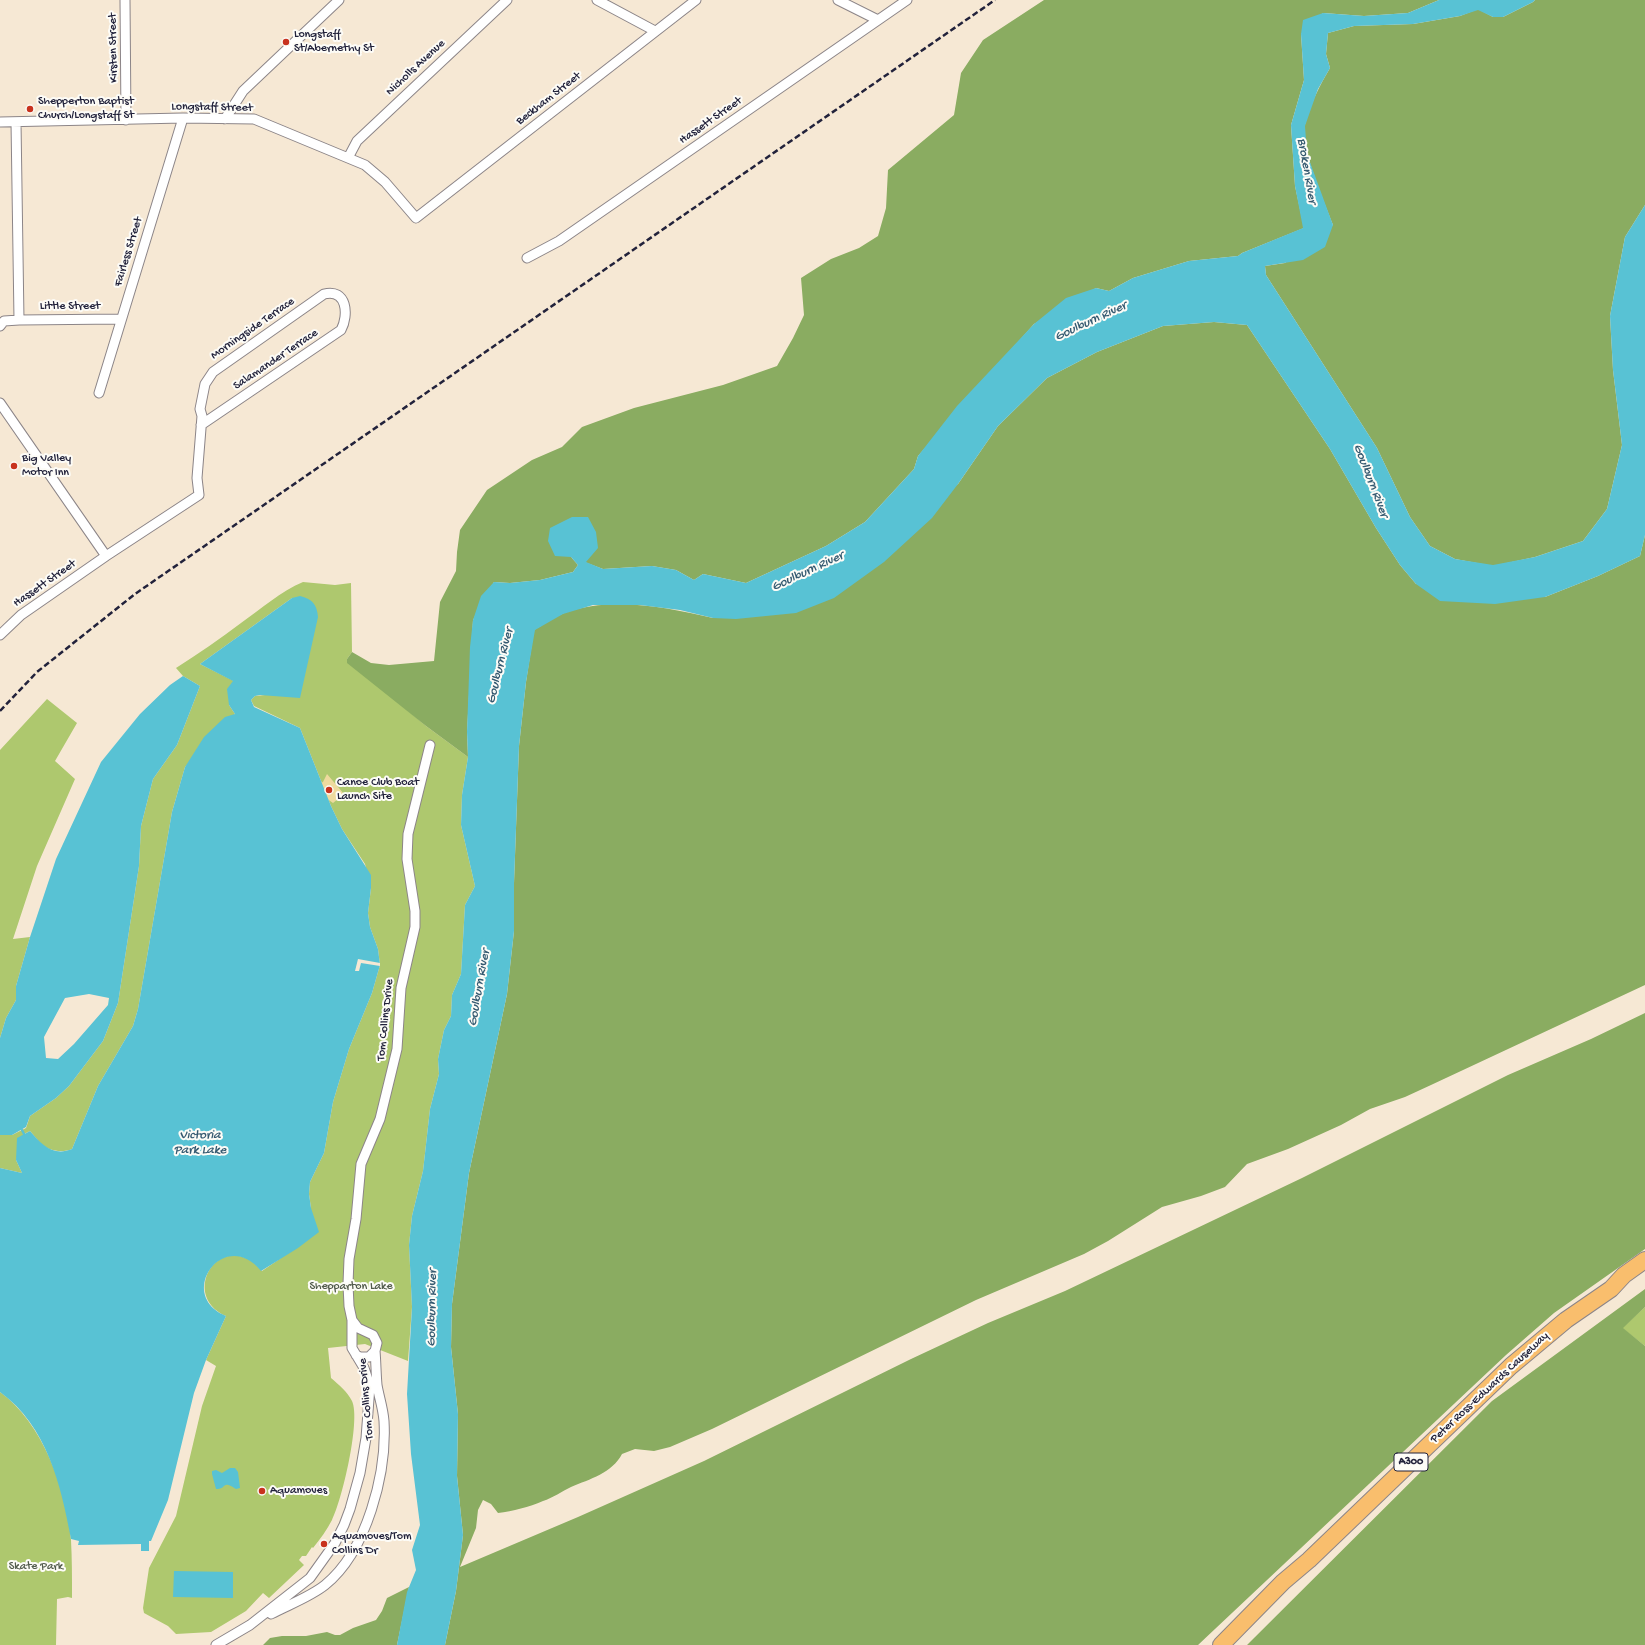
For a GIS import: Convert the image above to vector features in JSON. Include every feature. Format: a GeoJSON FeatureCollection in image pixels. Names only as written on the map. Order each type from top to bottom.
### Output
{"type":"FeatureCollection","features":[{"type":"Feature","properties":{"kind":"highway","name":"Peter Ross-Edwards Causeway"},"geometry":{"type":"LineString","coordinates":[[1221,1645],[1283,1582],[1309,1560],[1511,1366],[1566,1320],[1611,1289],[1628,1282],[1644,1265]]}},
{"type":"Feature","properties":{"kind":"street","name":"Kirsten Street"},"geometry":{"type":"LineString","coordinates":[[125,0],[126,120]]}},
{"type":"Feature","properties":{"kind":"street"},"geometry":{"type":"LineString","coordinates":[[225,119],[244,91],[339,0]]}},
{"type":"Feature","properties":{"kind":"street","name":"Nicholls Avenue"},"geometry":{"type":"LineString","coordinates":[[348,158],[357,141],[507,0]]}},
{"type":"Feature","properties":{"kind":"street"},"geometry":{"type":"LineString","coordinates":[[597,0],[656,31]]}},
{"type":"Feature","properties":{"kind":"street","name":"Beckham Street"},"geometry":{"type":"LineString","coordinates":[[416,218],[696,0]]}},
{"type":"Feature","properties":{"kind":"street"},"geometry":{"type":"LineString","coordinates":[[838,0],[878,20]]}},
{"type":"Feature","properties":{"kind":"street","name":"Hassett Street"},"geometry":{"type":"LineString","coordinates":[[527,258],[565,236],[907,0]]}},
{"type":"Feature","properties":{"kind":"street","name":"Longstaff Street"},"geometry":{"type":"LineString","coordinates":[[0,122],[183,118],[254,119],[365,166],[385,182],[416,218]]}},
{"type":"Feature","properties":{"kind":"street","name":"Fairless Street"},"geometry":{"type":"LineString","coordinates":[[99,393],[183,118]]}},
{"type":"Feature","properties":{"kind":"street"},"geometry":{"type":"LineString","coordinates":[[16,122],[19,320]]}},
{"type":"Feature","properties":{"kind":"street","name":"Morningside Terrace"},"geometry":{"type":"LineString","coordinates":[[106,556],[199,494],[197,478],[201,425],[200,409],[205,384],[213,372],[324,294],[330,292],[335,294],[341,297],[345,303]]}},
{"type":"Feature","properties":{"kind":"street","name":"Salamander Terrace"},"geometry":{"type":"LineString","coordinates":[[201,425],[341,330],[345,323],[345,303]]}},
{"type":"Feature","properties":{"kind":"street","name":"Little Street"},"geometry":{"type":"LineString","coordinates":[[0,326],[4,321],[19,320],[121,319]]}},
{"type":"Feature","properties":{"kind":"street"},"geometry":{"type":"LineString","coordinates":[[0,403],[106,556]]}},
{"type":"Feature","properties":{"kind":"street","name":"Hassett Street"},"geometry":{"type":"LineString","coordinates":[[0,635],[21,615],[106,556]]}},
{"type":"Feature","properties":{"kind":"street","name":"Tom Collins Drive"},"geometry":{"type":"LineString","coordinates":[[352,1340],[348,1268],[356,1220],[360,1170],[362,1161],[380,1119],[397,1050],[400,988],[415,927],[407,859],[407,839],[430,745]]}},
{"type":"Feature","properties":{"kind":"street"},"geometry":{"type":"LineString","coordinates":[[352,1320],[358,1328],[369,1333],[375,1339],[377,1347],[369,1357],[356,1355],[352,1348],[352,1340],[358,1334],[365,1332]]}},
{"type":"Feature","properties":{"kind":"street","name":"Tom Collins Drive"},"geometry":{"type":"LineString","coordinates":[[216,1645],[325,1585],[337,1574],[346,1562],[363,1530],[371,1510],[382,1458],[384,1422],[377,1385],[375,1351]]}},
{"type":"Feature","properties":{"kind":"street","name":"Tom Collins Drive"},"geometry":{"type":"LineString","coordinates":[[250,1625],[310,1578],[335,1543],[346,1519],[360,1473],[366,1438],[370,1393],[369,1381],[356,1355]]}},
{"type":"Feature","properties":{"kind":"green space"},"geometry":{"type":"Polygon","coordinates":[[[1044,0],[1439,0],[1408,13],[1364,16],[1323,13],[1301,34],[1304,80],[1291,125],[1295,186],[1304,228],[1238,256],[1189,261],[1133,278],[1109,291],[1096,288],[1034,324],[918,456],[914,469],[865,522],[826,546],[746,583],[703,574],[694,580],[676,570],[652,566],[603,569],[571,557],[578,565],[573,572],[540,580],[510,583],[494,582],[473,620],[467,732],[468,757],[426,726],[347,663],[347,659],[352,652],[371,663],[389,665],[434,661],[440,602],[456,571],[460,530],[487,490],[532,460],[562,447],[582,427],[634,408],[723,385],[777,366],[804,315],[801,278],[831,259],[859,248],[878,236],[886,208],[888,170],[954,115],[961,73],[983,40],[1044,0]]]}},
{"type":"Feature","properties":{"kind":"green space"},"geometry":{"type":"Polygon","coordinates":[[[1535,0],[1645,0],[1645,205],[1625,237],[1610,316],[1613,370],[1622,445],[1607,509],[1583,541],[1535,557],[1493,566],[1455,559],[1430,546],[1410,517],[1377,448],[1266,275],[1265,266],[1285,263],[1333,225],[1309,160],[1304,134],[1305,124],[1312,102],[1330,68],[1326,54],[1328,33],[1354,26],[1413,24],[1460,16],[1478,9],[1493,17],[1503,17],[1535,0]]]}},
{"type":"Feature","properties":{"kind":"green space"},"geometry":{"type":"Polygon","coordinates":[[[1214,322],[1247,325],[1330,449],[1376,528],[1400,565],[1416,584],[1545,597],[1598,576],[1640,556],[1645,535],[1645,985],[1405,1097],[1370,1109],[1341,1125],[1288,1149],[1247,1164],[1225,1187],[1201,1196],[1162,1207],[1108,1241],[1084,1254],[976,1300],[712,1429],[670,1447],[654,1451],[635,1449],[622,1454],[618,1461],[600,1475],[527,1507],[498,1513],[491,1504],[483,1500],[478,1510],[476,1528],[460,1567],[704,1461],[911,1359],[988,1323],[1065,1291],[1302,1178],[1508,1075],[1591,1039],[1645,1013],[1645,1249],[1554,1313],[1506,1355],[1198,1645],[445,1645],[456,1591],[463,1535],[457,1476],[458,1414],[451,1347],[452,1304],[469,1173],[507,994],[514,931],[514,883],[519,746],[526,682],[534,630],[564,613],[600,605],[619,604],[658,607],[713,618],[958,484],[998,426],[1047,378],[1097,352],[1163,326],[1214,322]]]}},
{"type":"Feature","properties":{"kind":"green space","name":"Shepparton Lake"},"geometry":{"type":"Polygon","coordinates":[[[303,582],[335,585],[351,583],[352,652],[347,659],[426,726],[468,757],[462,795],[461,825],[475,886],[465,905],[461,974],[452,995],[451,1016],[444,1030],[438,1059],[439,1074],[430,1109],[423,1171],[412,1216],[409,1245],[412,1307],[408,1361],[365,1344],[328,1348],[331,1378],[348,1394],[352,1401],[354,1411],[352,1442],[345,1479],[341,1496],[330,1524],[313,1548],[312,1547],[306,1556],[302,1556],[299,1560],[304,1565],[269,1598],[263,1593],[246,1611],[211,1632],[176,1634],[168,1626],[144,1613],[143,1608],[149,1568],[176,1516],[202,1406],[216,1366],[206,1360],[226,1316],[213,1308],[207,1297],[205,1285],[207,1274],[214,1264],[223,1258],[235,1256],[250,1260],[262,1271],[281,1258],[311,1208],[309,1194],[310,1182],[324,1153],[333,1102],[349,1049],[372,993],[380,965],[378,949],[370,927],[368,913],[371,888],[365,864],[342,829],[331,806],[300,728],[254,706],[251,700],[255,696],[265,695],[292,598],[200,664],[234,681],[229,705],[235,714],[185,767],[172,812],[138,1009],[133,1026],[98,1086],[72,1149],[60,1151],[52,1150],[41,1144],[30,1131],[24,1134],[16,1160],[22,1173],[0,1168],[0,1135],[12,1135],[26,1128],[30,1116],[56,1098],[69,1086],[103,1041],[118,1003],[139,866],[141,826],[153,779],[177,745],[200,686],[183,676],[176,668],[217,641],[279,595],[303,582]]]}},
{"type":"Feature","properties":{"kind":"green space"},"geometry":{"type":"Polygon","coordinates":[[[47,699],[77,723],[55,761],[75,779],[37,866],[13,939],[30,937],[16,986],[16,1000],[6,1018],[0,1038],[0,750],[47,699]]]}},
{"type":"Feature","properties":{"kind":"green space"},"geometry":{"type":"Polygon","coordinates":[[[1645,1289],[1645,1307],[1623,1328],[1645,1346],[1645,1645],[1247,1645],[1492,1401],[1645,1289]]]}},
{"type":"Feature","properties":{"kind":"green space"},"geometry":{"type":"Polygon","coordinates":[[[1645,1307],[1645,1346],[1622,1328],[1645,1307]]]}},
{"type":"Feature","properties":{"kind":"green space","name":"Skate Park"},"geometry":{"type":"Polygon","coordinates":[[[0,1392],[15,1405],[40,1439],[50,1458],[58,1479],[69,1521],[72,1561],[72,1598],[68,1597],[57,1599],[56,1645],[0,1645],[0,1392]]]}},
{"type":"Feature","properties":{"kind":"green space"},"geometry":{"type":"Polygon","coordinates":[[[409,1587],[397,1645],[263,1645],[270,1638],[282,1636],[306,1636],[327,1632],[340,1635],[353,1628],[376,1620],[382,1611],[387,1598],[409,1587]]]}},
{"type":"Feature","properties":{"kind":"sand","name":"Canoe Club Boat Launch Site"},"geometry":{"type":"Polygon","coordinates":[[[327,774],[344,794],[333,803],[323,796],[315,786],[323,782],[327,774]]]}},
{"type":"Feature","properties":{"kind":"water"},"geometry":{"type":"Polygon","coordinates":[[[1439,0],[1535,0],[1503,17],[1493,17],[1478,10],[1460,16],[1413,24],[1354,26],[1328,33],[1326,54],[1330,68],[1318,89],[1305,126],[1307,154],[1333,225],[1325,247],[1303,260],[1265,266],[1266,275],[1377,448],[1410,517],[1430,546],[1455,559],[1493,565],[1535,557],[1583,541],[1607,509],[1622,445],[1613,370],[1610,316],[1625,237],[1645,205],[1645,535],[1640,556],[1598,576],[1545,597],[1495,604],[1440,601],[1416,584],[1400,565],[1376,528],[1330,449],[1247,325],[1214,322],[1163,326],[1097,352],[1047,378],[998,426],[958,484],[932,518],[884,562],[834,598],[796,613],[736,619],[713,618],[680,610],[640,605],[593,605],[563,614],[535,630],[526,682],[519,746],[514,883],[514,931],[507,994],[469,1173],[452,1304],[451,1347],[458,1414],[457,1476],[463,1535],[456,1591],[445,1645],[397,1645],[407,1592],[416,1570],[412,1550],[420,1525],[411,1454],[407,1394],[412,1307],[409,1245],[412,1216],[423,1171],[430,1109],[439,1074],[438,1059],[444,1030],[451,1016],[452,995],[461,974],[465,905],[475,886],[461,825],[462,795],[468,757],[467,732],[470,647],[473,620],[481,596],[494,582],[510,583],[540,580],[573,572],[578,565],[571,557],[555,556],[548,541],[550,528],[572,517],[588,517],[596,532],[598,548],[586,562],[603,569],[652,566],[676,570],[694,580],[703,574],[746,583],[826,546],[865,522],[914,469],[918,456],[957,406],[1034,324],[1066,298],[1096,288],[1109,291],[1133,278],[1189,261],[1238,256],[1303,228],[1295,186],[1291,125],[1304,80],[1301,34],[1303,20],[1323,13],[1364,16],[1408,13],[1439,0]]]}},
{"type":"Feature","properties":{"kind":"water","name":"Victoria Park Lake"},"geometry":{"type":"Polygon","coordinates":[[[300,596],[308,599],[315,605],[318,617],[300,698],[260,695],[255,696],[251,700],[254,707],[300,728],[331,806],[342,829],[371,875],[368,913],[370,927],[378,949],[380,965],[372,993],[349,1049],[333,1102],[324,1153],[310,1182],[309,1194],[311,1208],[319,1232],[298,1248],[261,1271],[247,1259],[233,1256],[220,1260],[210,1269],[205,1281],[205,1294],[211,1306],[226,1316],[206,1360],[194,1393],[168,1500],[151,1541],[149,1541],[149,1551],[141,1551],[141,1544],[78,1545],[79,1541],[71,1539],[57,1478],[40,1439],[30,1422],[16,1406],[0,1392],[0,1168],[22,1173],[16,1160],[17,1138],[30,1131],[43,1145],[48,1148],[59,1151],[72,1149],[98,1086],[133,1026],[138,1009],[172,812],[185,767],[204,737],[225,717],[235,714],[229,705],[227,689],[233,681],[200,664],[292,598],[300,596]]]}},
{"type":"Feature","properties":{"kind":"water"},"geometry":{"type":"Polygon","coordinates":[[[183,676],[200,686],[177,745],[153,779],[141,826],[139,866],[118,1003],[103,1041],[69,1086],[56,1098],[30,1116],[26,1127],[12,1135],[0,1135],[0,1038],[6,1018],[16,1000],[16,986],[30,937],[56,859],[101,762],[140,714],[170,685],[183,676]],[[89,994],[65,998],[44,1037],[46,1058],[58,1059],[74,1044],[108,1005],[109,998],[89,994]]]}},
{"type":"Feature","properties":{"kind":"water"},"geometry":{"type":"Polygon","coordinates":[[[230,1468],[235,1468],[238,1472],[240,1488],[236,1489],[226,1485],[222,1488],[216,1489],[212,1471],[216,1470],[222,1473],[230,1468]]]}},
{"type":"Feature","properties":{"kind":"water"},"geometry":{"type":"Polygon","coordinates":[[[174,1571],[233,1572],[233,1598],[173,1597],[174,1571]]]}},
{"type":"Feature","properties":{"kind":"pier"},"geometry":{"type":"Polygon","coordinates":[[[358,959],[380,963],[380,966],[361,963],[359,971],[355,971],[358,959]]]}},
{"type":"Feature","properties":{"kind":"waterway"},"geometry":{"type":"LineString","coordinates":[[22,1130],[24,1134]]}},
{"type":"Feature","properties":{"kind":"railway"},"geometry":{"type":"LineString","coordinates":[[0,711],[37,672],[135,594],[995,0]]}},
{"type":"Feature","properties":{"kind":"place","name":"Longstaff St/Abernethy St"},"geometry":{"type":"Point","coordinates":[286,42]}},
{"type":"Feature","properties":{"kind":"place","name":"Shepperton Baptist Church/Longstaff St"},"geometry":{"type":"Point","coordinates":[30,109]}},
{"type":"Feature","properties":{"kind":"place","name":"Big Valley Motor Inn"},"geometry":{"type":"Point","coordinates":[14,466]}},
{"type":"Feature","properties":{"kind":"place","name":"Canoe Club Boat Launch Site"},"geometry":{"type":"Point","coordinates":[329,790]}},
{"type":"Feature","properties":{"kind":"place","name":"Aquamoves"},"geometry":{"type":"Point","coordinates":[262,1491]}},
{"type":"Feature","properties":{"kind":"place","name":"Aquamoves/Tom Collins Dr"},"geometry":{"type":"Point","coordinates":[324,1544]}},
{"type":"Feature","properties":{"kind":"water label","name":"Broken River"},"geometry":{"type":"Point","coordinates":[1306,171]}},
{"type":"Feature","properties":{"kind":"water label","name":"Goulburn River"},"geometry":{"type":"Point","coordinates":[1091,322]}},
{"type":"Feature","properties":{"kind":"water label","name":"Goulburn River"},"geometry":{"type":"Point","coordinates":[1370,481]}},
{"type":"Feature","properties":{"kind":"water label","name":"Goulburn River"},"geometry":{"type":"Point","coordinates":[808,572]}},
{"type":"Feature","properties":{"kind":"water label","name":"Goulburn River"},"geometry":{"type":"Point","coordinates":[501,666]}},
{"type":"Feature","properties":{"kind":"water label","name":"Goulburn River"},"geometry":{"type":"Point","coordinates":[480,988]}},
{"type":"Feature","properties":{"kind":"water label","name":"Goulburn River"},"geometry":{"type":"Point","coordinates":[433,1308]}}]}
